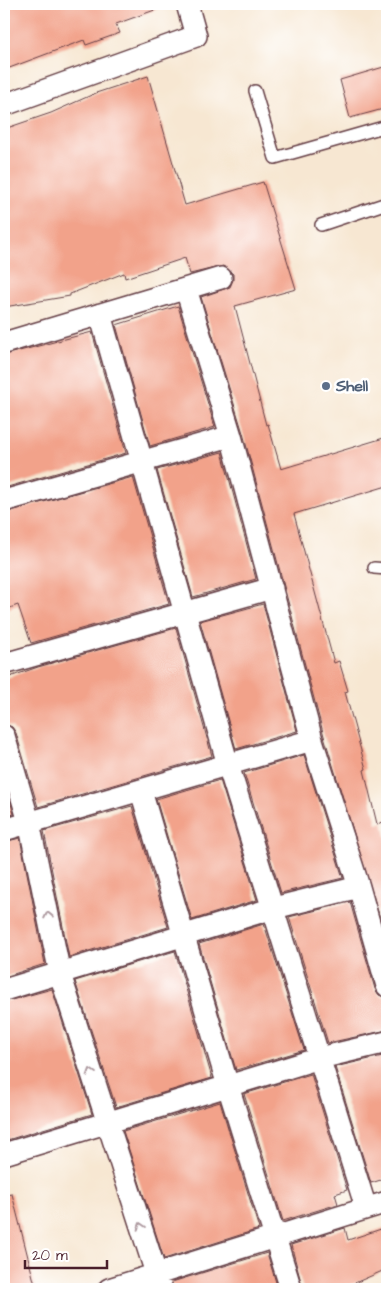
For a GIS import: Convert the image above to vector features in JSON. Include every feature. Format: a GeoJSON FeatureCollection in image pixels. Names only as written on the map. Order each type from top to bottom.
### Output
{"type":"FeatureCollection","features":[{"type":"Feature","properties":{"kind":"street"},"geometry":{"type":"LineString","coordinates":[[4,105],[196,36],[187,4]]}},
{"type":"Feature","properties":{"kind":"street"},"geometry":{"type":"LineString","coordinates":[[4,343],[221,278]]}},
{"type":"Feature","properties":{"kind":"street"},"geometry":{"type":"LineString","coordinates":[[186,288],[231,436],[312,740],[359,887],[387,986]]}},
{"type":"Feature","properties":{"kind":"street"},"geometry":{"type":"LineString","coordinates":[[100,314],[140,462],[228,766],[274,908],[366,1208]]}},
{"type":"Feature","properties":{"kind":"street"},"geometry":{"type":"LineString","coordinates":[[4,501],[231,436]]}},
{"type":"Feature","properties":{"kind":"street"},"geometry":{"type":"LineString","coordinates":[[4,664],[272,588]]}},
{"type":"Feature","properties":{"kind":"street"},"geometry":{"type":"LineString","coordinates":[[4,736],[29,822],[60,974],[159,1282]]}},
{"type":"Feature","properties":{"kind":"street"},"geometry":{"type":"LineString","coordinates":[[4,830],[312,740]]}},
{"type":"Feature","properties":{"kind":"street"},"geometry":{"type":"LineString","coordinates":[[141,791],[182,935],[291,1289]]}},
{"type":"Feature","properties":{"kind":"street"},"geometry":{"type":"LineString","coordinates":[[4,990],[274,908],[359,887]]}},
{"type":"Feature","properties":{"kind":"street"},"geometry":{"type":"LineString","coordinates":[[4,1154],[320,1058],[387,1042]]}},
{"type":"Feature","properties":{"kind":"street"},"geometry":{"type":"LineString","coordinates":[[108,1289],[159,1282],[276,1236],[387,1202]]}},
{"type":"Feature","properties":{"kind":"lane"},"geometry":{"type":"LineString","coordinates":[[255,91],[275,158],[387,126]]}},
{"type":"Feature","properties":{"kind":"lane"},"geometry":{"type":"LineString","coordinates":[[321,225],[387,203]]}},
{"type":"Feature","properties":{"kind":"lane"},"geometry":{"type":"LineString","coordinates":[[374,568],[387,569]]}},
{"type":"Feature","properties":{"kind":"building"},"geometry":{"type":"Polygon","coordinates":[[[13,4],[163,4],[163,7],[116,24],[120,33],[86,45],[84,40],[4,70],[4,7],[13,4]]]}},
{"type":"Feature","properties":{"kind":"building"},"geometry":{"type":"Polygon","coordinates":[[[387,66],[387,108],[350,118],[340,80],[387,66]]]}},
{"type":"Feature","properties":{"kind":"building"},"geometry":{"type":"Polygon","coordinates":[[[148,76],[185,205],[263,182],[296,289],[235,306],[266,425],[268,424],[281,469],[387,437],[387,486],[294,514],[334,663],[339,661],[348,691],[345,692],[366,769],[364,770],[377,824],[383,822],[387,842],[387,941],[324,736],[243,433],[201,297],[230,287],[233,274],[223,266],[190,274],[185,258],[125,278],[124,273],[70,294],[70,296],[4,307],[4,129],[51,113],[96,93],[148,76]]]}},
{"type":"Feature","properties":{"kind":"building"},"geometry":{"type":"Polygon","coordinates":[[[178,306],[215,427],[150,446],[116,325],[178,306]]]}},
{"type":"Feature","properties":{"kind":"building"},"geometry":{"type":"Polygon","coordinates":[[[92,332],[126,453],[4,488],[4,355],[92,332]]]}},
{"type":"Feature","properties":{"kind":"building"},"geometry":{"type":"Polygon","coordinates":[[[222,452],[256,579],[193,597],[157,470],[222,452]]]}},
{"type":"Feature","properties":{"kind":"building"},"geometry":{"type":"Polygon","coordinates":[[[133,477],[169,604],[31,643],[18,605],[4,610],[4,513],[133,477]]]}},
{"type":"Feature","properties":{"kind":"building"},"geometry":{"type":"Polygon","coordinates":[[[263,604],[297,731],[236,749],[200,621],[263,604]]]}},
{"type":"Feature","properties":{"kind":"building"},"geometry":{"type":"Polygon","coordinates":[[[176,628],[212,756],[38,807],[16,733],[12,727],[4,724],[4,679],[38,667],[176,628]]]}},
{"type":"Feature","properties":{"kind":"building"},"geometry":{"type":"Polygon","coordinates":[[[304,755],[343,878],[281,893],[244,773],[304,755]]]}},
{"type":"Feature","properties":{"kind":"building"},"geometry":{"type":"Polygon","coordinates":[[[4,780],[14,814],[4,817],[4,780]]]}},
{"type":"Feature","properties":{"kind":"building"},"geometry":{"type":"Polygon","coordinates":[[[220,780],[257,900],[192,920],[156,799],[220,780]]]}},
{"type":"Feature","properties":{"kind":"building"},"geometry":{"type":"Polygon","coordinates":[[[132,806],[168,927],[69,957],[44,831],[132,806]]]}},
{"type":"Feature","properties":{"kind":"building"},"geometry":{"type":"Polygon","coordinates":[[[20,838],[45,964],[4,977],[4,842],[20,838]]]}},
{"type":"Feature","properties":{"kind":"building"},"geometry":{"type":"Polygon","coordinates":[[[350,902],[375,989],[379,995],[387,998],[387,1030],[328,1043],[289,917],[350,902]]]}},
{"type":"Feature","properties":{"kind":"building"},"geometry":{"type":"Polygon","coordinates":[[[264,924],[304,1050],[236,1070],[199,944],[264,924]]]}},
{"type":"Feature","properties":{"kind":"building"},"geometry":{"type":"Polygon","coordinates":[[[175,951],[212,1078],[116,1107],[75,981],[175,951]]]}},
{"type":"Feature","properties":{"kind":"building"},"geometry":{"type":"Polygon","coordinates":[[[52,989],[92,1114],[4,1141],[4,1002],[52,989]]]}},
{"type":"Feature","properties":{"kind":"building"},"geometry":{"type":"Polygon","coordinates":[[[387,1055],[387,1178],[371,1183],[335,1067],[387,1055]]]}},
{"type":"Feature","properties":{"kind":"building"},"geometry":{"type":"Polygon","coordinates":[[[311,1074],[347,1190],[335,1194],[338,1204],[283,1221],[244,1094],[311,1074]]]}},
{"type":"Feature","properties":{"kind":"building"},"geometry":{"type":"Polygon","coordinates":[[[220,1102],[259,1229],[164,1259],[123,1131],[220,1102]]]}},
{"type":"Feature","properties":{"kind":"building"},"geometry":{"type":"Polygon","coordinates":[[[12,1194],[36,1289],[4,1289],[4,1195],[12,1194]]]}},
{"type":"Feature","properties":{"kind":"building"},"geometry":{"type":"Polygon","coordinates":[[[387,1227],[387,1269],[341,1289],[303,1289],[291,1245],[345,1228],[348,1240],[387,1227]]]}},
{"type":"Feature","properties":{"kind":"building"},"geometry":{"type":"Polygon","coordinates":[[[267,1253],[278,1289],[173,1289],[172,1282],[267,1253]]]}},
{"type":"Feature","properties":{"kind":"place","name":"Shell"},"geometry":{"type":"Point","coordinates":[326,386]}}]}
